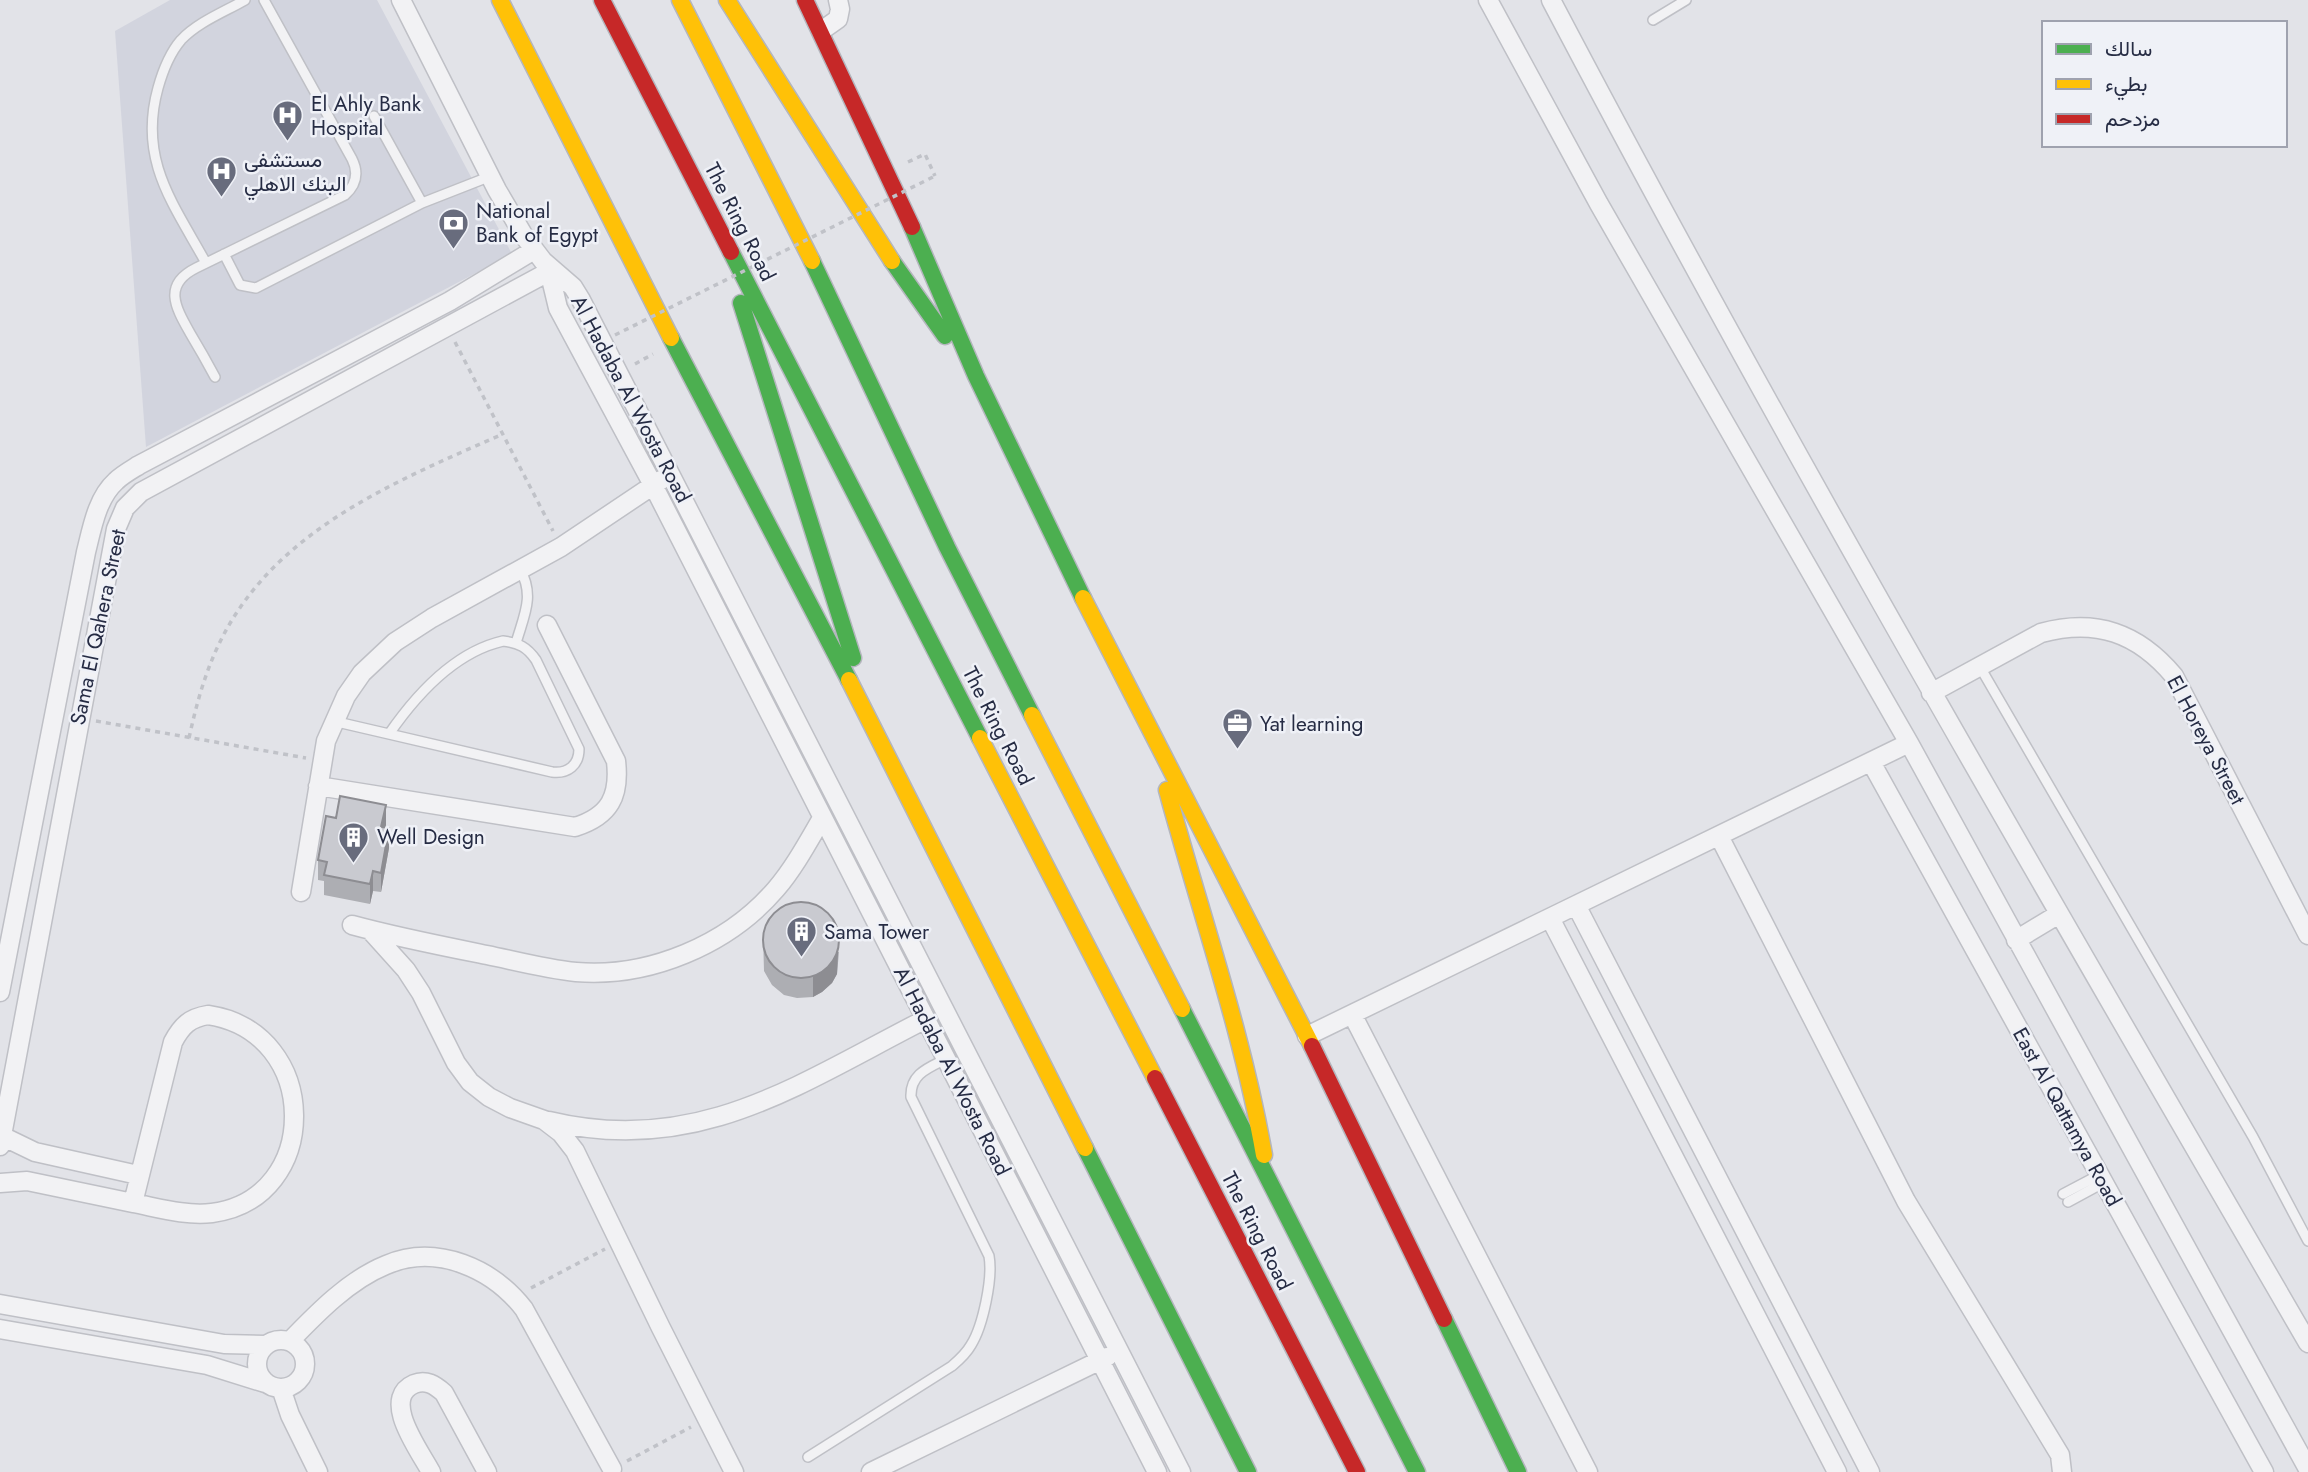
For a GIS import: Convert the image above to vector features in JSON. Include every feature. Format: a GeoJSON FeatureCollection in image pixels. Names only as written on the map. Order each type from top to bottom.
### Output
{"type":"FeatureCollection","features":[{"type":"Feature","properties":{"kind":"highway"},"geometry":{"type":"LineString","coordinates":[[500,0],[713,422],[879,738],[1248,1472]]}},
{"type":"Feature","properties":{"kind":"highway","name":"The Ring Road"},"geometry":{"type":"LineString","coordinates":[[602,0],[1357,1472]]}},
{"type":"Feature","properties":{"kind":"highway","name":"The Ring Road"},"geometry":{"type":"LineString","coordinates":[[680,0],[808,253],[953,559],[1417,1472]]}},
{"type":"Feature","properties":{"kind":"highway"},"geometry":{"type":"LineString","coordinates":[[727,0],[905,281],[976,376]]}},
{"type":"Feature","properties":{"kind":"highway"},"geometry":{"type":"LineString","coordinates":[[805,0],[896,192],[976,376],[1059,550],[1307,1036],[1518,1472]]}},
{"type":"Feature","properties":{"kind":"highway"},"geometry":{"type":"LineString","coordinates":[[766,61],[796,92],[854,171]]}},
{"type":"Feature","properties":{"kind":"highway"},"geometry":{"type":"LineString","coordinates":[[713,215],[879,738]]}},
{"type":"Feature","properties":{"kind":"highway"},"geometry":{"type":"LineString","coordinates":[[892,222],[935,281]]}},
{"type":"Feature","properties":{"kind":"highway"},"geometry":{"type":"LineString","coordinates":[[1152,731],[1181,846],[1258,1112],[1268,1181]]}},
{"type":"Feature","properties":{"kind":"street"},"geometry":{"type":"LineString","coordinates":[[401,0],[491,176],[534,250],[552,270]]}},
{"type":"Feature","properties":{"kind":"street"},"geometry":{"type":"LineString","coordinates":[[821,31],[838,19],[838,0]]}},
{"type":"Feature","properties":{"kind":"street"},"geometry":{"type":"LineString","coordinates":[[1551,0],[1712,299],[1931,693],[2308,1343]]}},
{"type":"Feature","properties":{"kind":"street"},"geometry":{"type":"LineString","coordinates":[[1494,2],[1612,227],[1909,744],[2308,1469]]}},
{"type":"Feature","properties":{"kind":"street","name":"Sama El Qahera Street"},"geometry":{"type":"LineString","coordinates":[[0,992],[92,529],[106,492],[115,481],[139,465],[450,301],[534,250]]}},
{"type":"Feature","properties":{"kind":"street","name":"Sama El Qahera Street"},"geometry":{"type":"LineString","coordinates":[[1,1141],[116,529],[125,508],[132,499],[152,486],[552,270]]}},
{"type":"Feature","properties":{"kind":"street","name":"Al Hadaba Al Wosta Road"},"geometry":{"type":"LineString","coordinates":[[552,270],[573,287],[581,300],[1181,1472]]}},
{"type":"Feature","properties":{"kind":"street","name":"Al Hadaba Al Wosta Road"},"geometry":{"type":"LineString","coordinates":[[552,270],[558,308],[653,485],[1157,1472]]}},
{"type":"Feature","properties":{"kind":"street"},"geometry":{"type":"LineString","coordinates":[[450,301],[455,324]]}},
{"type":"Feature","properties":{"kind":"street"},"geometry":{"type":"LineString","coordinates":[[139,465],[152,486]]}},
{"type":"Feature","properties":{"kind":"street"},"geometry":{"type":"LineString","coordinates":[[301,892],[322,761],[333,721],[362,673],[394,642],[561,547],[670,474]]}},
{"type":"Feature","properties":{"kind":"street"},"geometry":{"type":"LineString","coordinates":[[318,786],[576,827],[592,822],[606,810],[615,795],[618,778],[616,761],[547,625]]}},
{"type":"Feature","properties":{"kind":"street","name":"El Horeya Street"},"geometry":{"type":"LineString","coordinates":[[1931,693],[2041,634],[2073,627],[2105,629],[2136,642],[2150,651],[2174,676],[2308,935]]}},
{"type":"Feature","properties":{"kind":"street"},"geometry":{"type":"LineString","coordinates":[[1307,1036],[1909,744]]}},
{"type":"Feature","properties":{"kind":"street","name":"East Al Qattamya Road"},"geometry":{"type":"LineString","coordinates":[[1871,762],[2263,1472]]}},
{"type":"Feature","properties":{"kind":"street"},"geometry":{"type":"LineString","coordinates":[[352,925],[434,945],[577,972],[621,971],[665,962],[706,945],[743,920],[776,890],[822,818]]}},
{"type":"Feature","properties":{"kind":"street"},"geometry":{"type":"LineString","coordinates":[[1719,836],[1906,1201],[2060,1455],[2062,1472]]}},
{"type":"Feature","properties":{"kind":"street"},"geometry":{"type":"LineString","coordinates":[[1576,905],[1870,1472]]}},
{"type":"Feature","properties":{"kind":"street"},"geometry":{"type":"LineString","coordinates":[[2016,940],[2059,914]]}},
{"type":"Feature","properties":{"kind":"street"},"geometry":{"type":"LineString","coordinates":[[878,927],[898,916]]}},
{"type":"Feature","properties":{"kind":"street"},"geometry":{"type":"LineString","coordinates":[[1550,918],[1837,1472]]}},
{"type":"Feature","properties":{"kind":"street"},"geometry":{"type":"LineString","coordinates":[[370,930],[406,970],[421,993],[456,1063],[470,1082],[489,1097],[510,1108],[572,1127],[631,1132],[689,1126],[718,1119],[772,1097],[926,1019]]}},
{"type":"Feature","properties":{"kind":"street"},"geometry":{"type":"LineString","coordinates":[[1352,1014],[1588,1472]]}},
{"type":"Feature","properties":{"kind":"street"},"geometry":{"type":"LineString","coordinates":[[0,1183],[27,1181],[133,1203],[192,1214],[215,1213],[246,1200],[272,1179],[285,1160],[295,1117],[293,1094],[286,1074],[262,1037],[244,1025],[208,1015],[193,1018],[180,1027],[173,1042],[133,1203]]}},
{"type":"Feature","properties":{"kind":"street"},"geometry":{"type":"LineString","coordinates":[[1628,1069],[1654,1056]]}},
{"type":"Feature","properties":{"kind":"street"},"geometry":{"type":"LineString","coordinates":[[544,1120],[561,1133],[575,1151],[734,1472]]}},
{"type":"Feature","properties":{"kind":"street"},"geometry":{"type":"LineString","coordinates":[[1,1141],[35,1152],[138,1175]]}},
{"type":"Feature","properties":{"kind":"street"},"geometry":{"type":"LineString","coordinates":[[290,1341],[325,1307],[386,1265],[404,1259],[424,1258],[461,1263],[492,1278],[514,1297],[528,1316],[612,1469]]}},
{"type":"Feature","properties":{"kind":"street"},"geometry":{"type":"LineString","coordinates":[[1734,1274],[1761,1261]]}},
{"type":"Feature","properties":{"kind":"street"},"geometry":{"type":"LineString","coordinates":[[0,1304],[224,1344],[266,1345]]}},
{"type":"Feature","properties":{"kind":"street"},"geometry":{"type":"LineString","coordinates":[[0,1329],[206,1365],[273,1385],[297,1382],[305,1368],[302,1352],[290,1341],[273,1341],[266,1345],[257,1359],[260,1376],[273,1385],[318,1472]]}},
{"type":"Feature","properties":{"kind":"street"},"geometry":{"type":"LineString","coordinates":[[876,1471],[1119,1351]]}},
{"type":"Feature","properties":{"kind":"street"},"geometry":{"type":"LineString","coordinates":[[431,1472],[402,1417],[399,1404],[403,1393],[412,1385],[424,1382],[435,1385],[444,1393],[487,1472]]}},
{"type":"Feature","properties":{"kind":"lane"},"geometry":{"type":"LineString","coordinates":[[206,263],[159,174],[151,138],[152,113],[166,63],[182,39],[245,0]]}},
{"type":"Feature","properties":{"kind":"lane"},"geometry":{"type":"LineString","coordinates":[[215,377],[176,309],[174,301],[177,284],[182,277],[206,263],[345,195],[356,178],[352,159],[264,0]]}},
{"type":"Feature","properties":{"kind":"lane"},"geometry":{"type":"LineString","coordinates":[[1653,20],[1686,0]]}},
{"type":"Feature","properties":{"kind":"lane"},"geometry":{"type":"LineString","coordinates":[[374,116],[422,203]]}},
{"type":"Feature","properties":{"kind":"lane"},"geometry":{"type":"LineString","coordinates":[[224,254],[240,285],[256,288],[422,203],[491,176]]}},
{"type":"Feature","properties":{"kind":"lane"},"geometry":{"type":"LineString","coordinates":[[516,643],[529,591],[520,569]]}},
{"type":"Feature","properties":{"kind":"lane"},"geometry":{"type":"LineString","coordinates":[[333,721],[552,772],[559,773],[572,768],[579,749],[536,660],[528,649],[503,641],[489,644],[428,686],[389,734]]}},
{"type":"Feature","properties":{"kind":"lane"},"geometry":{"type":"LineString","coordinates":[[1980,667],[2253,1137],[2308,1241]]}},
{"type":"Feature","properties":{"kind":"lane"},"geometry":{"type":"LineString","coordinates":[[808,1457],[952,1366],[967,1352],[977,1333],[989,1283],[989,1256],[911,1097],[912,1085],[918,1074],[946,1059]]}},
{"type":"Feature","properties":{"kind":"lane"},"geometry":{"type":"LineString","coordinates":[[2066,1198],[2101,1179]]}},
{"type":"Feature","properties":{"kind":"path"},"geometry":{"type":"LineString","coordinates":[[615,335],[935,176],[925,154]]}},
{"type":"Feature","properties":{"kind":"path"},"geometry":{"type":"LineString","coordinates":[[455,324],[503,434],[561,547]]}},
{"type":"Feature","properties":{"kind":"path"},"geometry":{"type":"LineString","coordinates":[[189,738],[200,690],[218,645],[243,603],[274,566],[310,533],[351,507],[503,434]]}},
{"type":"Feature","properties":{"kind":"path"},"geometry":{"type":"LineString","coordinates":[[79,718],[322,761]]}},
{"type":"Feature","properties":{"kind":"path"},"geometry":{"type":"LineString","coordinates":[[514,1297],[619,1242]]}},
{"type":"Feature","properties":{"kind":"path"},"geometry":{"type":"LineString","coordinates":[[612,1469],[708,1418]]}},
{"type":"Feature","properties":{"kind":"shaded area","name":"El Ahly Bank Hospital"},"geometry":{"type":"Polygon","coordinates":[[[170,0],[377,0],[512,254],[146,447],[115,31],[170,0]]]}},
{"type":"Feature","properties":{"kind":"building","name":"Well Design"},"geometry":{"type":"Polygon","coordinates":[[[340,796],[386,805],[381,827],[389,828],[381,873],[373,871],[370,884],[324,875],[327,862],[318,860],[326,816],[336,818],[340,796]]]}},
{"type":"Feature","properties":{"kind":"building","name":"Sama Tower"},"geometry":{"type":"Polygon","coordinates":[[[801,902],[816,905],[828,913],[836,925],[839,940],[836,955],[828,967],[816,975],[801,978],[786,975],[774,967],[766,955],[763,940],[766,925],[774,913],[786,905],[801,902]]]}},
{"type":"Feature","properties":{"kind":"traffic: fast"},"geometry":{"type":"LineString","coordinates":[[912,227],[976,376],[1083,598]]}},
{"type":"Feature","properties":{"kind":"traffic: fast"},"geometry":{"type":"LineString","coordinates":[[731,252],[980,738]]}},
{"type":"Feature","properties":{"kind":"traffic: fast"},"geometry":{"type":"LineString","coordinates":[[812,261],[947,547],[1032,715]]}},
{"type":"Feature","properties":{"kind":"traffic: fast"},"geometry":{"type":"LineString","coordinates":[[892,261],[945,336]]}},
{"type":"Feature","properties":{"kind":"traffic: fast"},"geometry":{"type":"LineString","coordinates":[[741,303],[853,658]]}},
{"type":"Feature","properties":{"kind":"traffic: fast"},"geometry":{"type":"LineString","coordinates":[[671,338],[849,680]]}},
{"type":"Feature","properties":{"kind":"traffic: fast"},"geometry":{"type":"LineString","coordinates":[[1182,1009],[1417,1472]]}},
{"type":"Feature","properties":{"kind":"traffic: fast"},"geometry":{"type":"LineString","coordinates":[[1085,1148],[1248,1472]]}},
{"type":"Feature","properties":{"kind":"traffic: fast"},"geometry":{"type":"LineString","coordinates":[[1444,1319],[1518,1472]]}},
{"type":"Feature","properties":{"kind":"traffic: slow"},"geometry":{"type":"LineString","coordinates":[[500,0],[671,338]]}},
{"type":"Feature","properties":{"kind":"traffic: slow"},"geometry":{"type":"LineString","coordinates":[[680,0],[812,261]]}},
{"type":"Feature","properties":{"kind":"traffic: slow"},"geometry":{"type":"LineString","coordinates":[[727,0],[892,261]]}},
{"type":"Feature","properties":{"kind":"traffic: slow"},"geometry":{"type":"LineString","coordinates":[[1083,598],[1312,1046]]}},
{"type":"Feature","properties":{"kind":"traffic: slow"},"geometry":{"type":"LineString","coordinates":[[849,680],[1085,1148]]}},
{"type":"Feature","properties":{"kind":"traffic: slow"},"geometry":{"type":"LineString","coordinates":[[1032,715],[1182,1009]]}},
{"type":"Feature","properties":{"kind":"traffic: slow"},"geometry":{"type":"LineString","coordinates":[[980,738],[1155,1078]]}},
{"type":"Feature","properties":{"kind":"traffic: slow"},"geometry":{"type":"LineString","coordinates":[[1167,790],[1244,1062],[1264,1155]]}},
{"type":"Feature","properties":{"kind":"traffic: jam"},"geometry":{"type":"LineString","coordinates":[[602,0],[731,252]]}},
{"type":"Feature","properties":{"kind":"traffic: jam"},"geometry":{"type":"LineString","coordinates":[[805,0],[912,227]]}},
{"type":"Feature","properties":{"kind":"traffic: jam"},"geometry":{"type":"LineString","coordinates":[[1312,1046],[1444,1319]]}},
{"type":"Feature","properties":{"kind":"traffic: jam"},"geometry":{"type":"LineString","coordinates":[[1155,1078],[1357,1472]]}},
{"type":"Feature","properties":{"kind":"place","name":"El Ahly Bank Hospital"},"geometry":{"type":"Point","coordinates":[288,143]}},
{"type":"Feature","properties":{"kind":"place","name":"مستشفى البنك الاهلي"},"geometry":{"type":"Point","coordinates":[221,199]}},
{"type":"Feature","properties":{"kind":"place","name":"National Bank of Egypt"},"geometry":{"type":"Point","coordinates":[453,250]}},
{"type":"Feature","properties":{"kind":"place","name":"Yat learning"},"geometry":{"type":"Point","coordinates":[1237,751]}},
{"type":"Feature","properties":{"kind":"place","name":"Well Design"},"geometry":{"type":"Point","coordinates":[354,864]}},
{"type":"Feature","properties":{"kind":"place","name":"Sama Tower"},"geometry":{"type":"Point","coordinates":[801,959]}}]}
